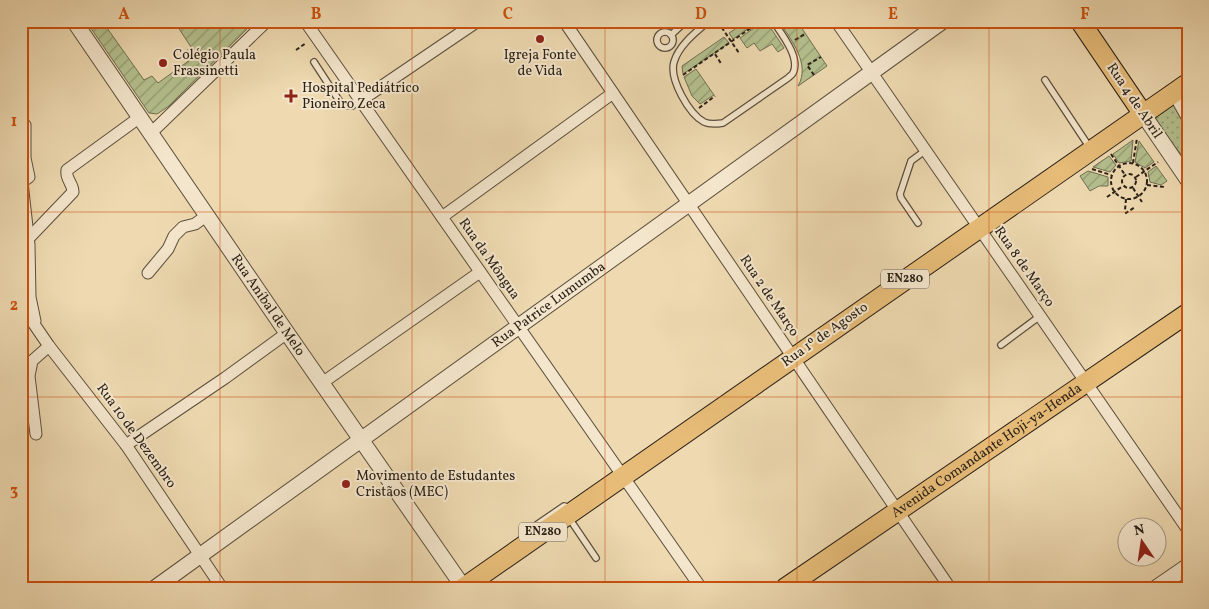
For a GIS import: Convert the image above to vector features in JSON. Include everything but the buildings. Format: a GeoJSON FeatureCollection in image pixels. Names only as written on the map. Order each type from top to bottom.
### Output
{"type":"FeatureCollection","features":[{"type":"Feature","properties":{"kind":"main road","name":"Rua 4 de Abril"},"geometry":{"type":"LineString","coordinates":[[1080,21],[1143,114]]}},
{"type":"Feature","properties":{"kind":"main road","name":"Rua 1º de Agosto"},"geometry":{"type":"LineString","coordinates":[[463,588],[793,358],[938,253],[1096,157],[1143,114],[1185,85]]}},
{"type":"Feature","properties":{"kind":"main road","name":"Avenida Comandante Hoji-ya-Henda"},"geometry":{"type":"LineString","coordinates":[[785,588],[1188,313]]}},
{"type":"Feature","properties":{"kind":"street","name":"Rua Aníbal de Melo"},"geometry":{"type":"LineString","coordinates":[[74,21],[463,588]]}},
{"type":"Feature","properties":{"kind":"street"},"geometry":{"type":"LineString","coordinates":[[151,133],[267,21]]}},
{"type":"Feature","properties":{"kind":"street","name":"Rua da Môngua"},"geometry":{"type":"LineString","coordinates":[[305,21],[701,588]]}},
{"type":"Feature","properties":{"kind":"street"},"geometry":{"type":"LineString","coordinates":[[360,101],[478,21]]}},
{"type":"Feature","properties":{"kind":"street","name":"Rua 2 de Março"},"geometry":{"type":"LineString","coordinates":[[564,21],[950,588]]}},
{"type":"Feature","properties":{"kind":"street","name":"Rua 8 de Março"},"geometry":{"type":"LineString","coordinates":[[836,21],[1188,530]]}},
{"type":"Feature","properties":{"kind":"street","name":"Rua Patrice Lumumba"},"geometry":{"type":"LineString","coordinates":[[155,588],[943,21]]}},
{"type":"Feature","properties":{"kind":"street"},"geometry":{"type":"LineString","coordinates":[[1185,85],[1179,103],[1188,119]]}},
{"type":"Feature","properties":{"kind":"street"},"geometry":{"type":"LineString","coordinates":[[442,217],[613,94]]}},
{"type":"Feature","properties":{"kind":"street","name":"Rua 4 de Abril"},"geometry":{"type":"LineString","coordinates":[[1143,114],[1188,180]]}},
{"type":"Feature","properties":{"kind":"street"},"geometry":{"type":"LineString","coordinates":[[28,239],[73,192],[73,186],[67,178],[67,170],[140,117]]}},
{"type":"Feature","properties":{"kind":"street"},"geometry":{"type":"LineString","coordinates":[[25,126],[25,158],[29,177],[22,182],[28,239],[30,297],[36,328]]}},
{"type":"Feature","properties":{"kind":"street"},"geometry":{"type":"LineString","coordinates":[[148,273],[168,249],[174,236],[183,228],[195,224],[206,216]]}},
{"type":"Feature","properties":{"kind":"street"},"geometry":{"type":"LineString","coordinates":[[322,383],[480,272]]}},
{"type":"Feature","properties":{"kind":"street","name":"Rua 10 de Dezembro"},"geometry":{"type":"LineString","coordinates":[[21,305],[49,346],[126,444],[222,588]]}},
{"type":"Feature","properties":{"kind":"street"},"geometry":{"type":"LineString","coordinates":[[126,444],[287,333]]}},
{"type":"Feature","properties":{"kind":"street"},"geometry":{"type":"LineString","coordinates":[[36,434],[29,376],[32,362],[49,346]]}},
{"type":"Feature","properties":{"kind":"street"},"geometry":{"type":"LineString","coordinates":[[1156,588],[1188,566]]}},
{"type":"Feature","properties":{"kind":"lane"},"geometry":{"type":"LineString","coordinates":[[671,35],[686,21]]}},
{"type":"Feature","properties":{"kind":"lane"},"geometry":{"type":"LineString","coordinates":[[709,21],[692,35],[678,53],[673,64],[675,81],[681,94],[694,112],[705,122],[714,124],[723,123],[794,73],[793,53],[773,21]]}},
{"type":"Feature","properties":{"kind":"lane"},"geometry":{"type":"LineString","coordinates":[[314,62],[342,105],[352,106],[360,101]]}},
{"type":"Feature","properties":{"kind":"lane"},"geometry":{"type":"LineString","coordinates":[[1045,80],[1096,157]]}},
{"type":"Feature","properties":{"kind":"lane"},"geometry":{"type":"LineString","coordinates":[[918,223],[900,194],[911,161],[926,150]]}},
{"type":"Feature","properties":{"kind":"lane"},"geometry":{"type":"LineString","coordinates":[[1001,344],[1040,316]]}},
{"type":"Feature","properties":{"kind":"lane"},"geometry":{"type":"LineString","coordinates":[[571,512],[596,558]]}},
{"type":"Feature","properties":{"kind":"path"},"geometry":{"type":"LineString","coordinates":[[717,21],[739,53]]}},
{"type":"Feature","properties":{"kind":"path"},"geometry":{"type":"LineString","coordinates":[[675,81],[762,21]]}},
{"type":"Feature","properties":{"kind":"path"},"geometry":{"type":"LineString","coordinates":[[788,45],[805,34]]}},
{"type":"Feature","properties":{"kind":"path"},"geometry":{"type":"LineString","coordinates":[[296,50],[308,42]]}},
{"type":"Feature","properties":{"kind":"path"},"geometry":{"type":"LineString","coordinates":[[714,54],[722,65]]}},
{"type":"Feature","properties":{"kind":"path"},"geometry":{"type":"LineString","coordinates":[[814,75],[807,66],[821,57]]}},
{"type":"Feature","properties":{"kind":"path"},"geometry":{"type":"LineString","coordinates":[[694,112],[715,96]]}},
{"type":"Feature","properties":{"kind":"path"},"geometry":{"type":"LineString","coordinates":[[1132,164],[1137,135]]}},
{"type":"Feature","properties":{"kind":"path"},"geometry":{"type":"LineString","coordinates":[[1096,157],[1118,166],[1125,175]]}},
{"type":"Feature","properties":{"kind":"path"},"geometry":{"type":"LineString","coordinates":[[1096,157],[1111,175]]}},
{"type":"Feature","properties":{"kind":"path"},"geometry":{"type":"LineString","coordinates":[[1136,178],[1158,162]]}},
{"type":"Feature","properties":{"kind":"path"},"geometry":{"type":"LineString","coordinates":[[1132,164],[1140,167],[1144,172],[1146,184],[1142,193],[1138,196],[1126,199],[1114,192],[1110,182],[1111,175],[1118,166],[1132,164]]}},
{"type":"Feature","properties":{"kind":"path"},"geometry":{"type":"LineString","coordinates":[[1125,175],[1132,174],[1136,178],[1136,184],[1133,188]]}},
{"type":"Feature","properties":{"kind":"path"},"geometry":{"type":"LineString","coordinates":[[1123,186],[1122,180],[1125,175]]}},
{"type":"Feature","properties":{"kind":"path"},"geometry":{"type":"LineString","coordinates":[[1146,184],[1165,187]]}},
{"type":"Feature","properties":{"kind":"path"},"geometry":{"type":"LineString","coordinates":[[1108,197],[1123,186]]}},
{"type":"Feature","properties":{"kind":"path"},"geometry":{"type":"LineString","coordinates":[[1123,186],[1128,189],[1133,188]]}},
{"type":"Feature","properties":{"kind":"path"},"geometry":{"type":"LineString","coordinates":[[1133,188],[1142,202]]}},
{"type":"Feature","properties":{"kind":"path"},"geometry":{"type":"LineString","coordinates":[[1126,199],[1124,210],[1126,213],[1135,207]]}},
{"type":"Feature","properties":{"kind":"green space"},"geometry":{"type":"Polygon","coordinates":[[[86,21],[102,21],[144,80],[152,76],[158,83],[190,60],[184,53],[191,47],[174,21],[255,21],[169,106],[157,114],[149,113],[86,21]]]}},
{"type":"Feature","properties":{"kind":"green space"},"geometry":{"type":"Polygon","coordinates":[[[747,21],[760,21],[733,39],[729,33],[747,21]]]}},
{"type":"Feature","properties":{"kind":"green space"},"geometry":{"type":"Polygon","coordinates":[[[766,21],[784,48],[778,52],[772,44],[760,51],[754,43],[747,48],[740,38],[766,21]]]}},
{"type":"Feature","properties":{"kind":"green space"},"geometry":{"type":"Polygon","coordinates":[[[779,21],[784,21],[785,25],[791,21],[797,21],[827,66],[798,86],[801,78],[801,61],[794,44],[779,21]]]}},
{"type":"Feature","properties":{"kind":"green space"},"geometry":{"type":"Polygon","coordinates":[[[724,37],[729,43],[683,74],[682,66],[724,37]]]}},
{"type":"Feature","properties":{"kind":"green space"},"geometry":{"type":"Polygon","coordinates":[[[696,69],[714,95],[700,104],[692,96],[684,77],[696,69]]]}},
{"type":"Feature","properties":{"kind":"green space"},"geometry":{"type":"Polygon","coordinates":[[[1188,89],[1188,161],[1143,114],[1188,89]]]}},
{"type":"Feature","properties":{"kind":"green space"},"geometry":{"type":"Polygon","coordinates":[[[1133,140],[1131,161],[1119,163],[1113,154],[1133,140]]]}},
{"type":"Feature","properties":{"kind":"green space"},"geometry":{"type":"Polygon","coordinates":[[[1139,141],[1154,162],[1145,168],[1135,162],[1139,141]]]}},
{"type":"Feature","properties":{"kind":"green space"},"geometry":{"type":"Polygon","coordinates":[[[1109,156],[1116,165],[1110,172],[1093,167],[1109,156]]]}},
{"type":"Feature","properties":{"kind":"green space"},"geometry":{"type":"Polygon","coordinates":[[[1156,166],[1167,181],[1161,185],[1150,182],[1148,172],[1156,166]]]}},
{"type":"Feature","properties":{"kind":"green space"},"geometry":{"type":"Polygon","coordinates":[[[1088,171],[1108,177],[1108,186],[1099,186],[1090,191],[1080,176],[1088,171]]]}},
{"type":"Feature","properties":{"kind":"place","name":"Igreja Fonte de Vida"},"geometry":{"type":"Point","coordinates":[540,39]}},
{"type":"Feature","properties":{"kind":"place","name":"Colégio Paula Frassinetti"},"geometry":{"type":"Point","coordinates":[163,63]}},
{"type":"Feature","properties":{"kind":"place","name":"Hospital Pediátrico Pioneiro Zeca"},"geometry":{"type":"Point","coordinates":[291,96]}},
{"type":"Feature","properties":{"kind":"place","name":"Movimento de Estudantes Cristãos (MEC)"},"geometry":{"type":"Point","coordinates":[346,484]}}]}
